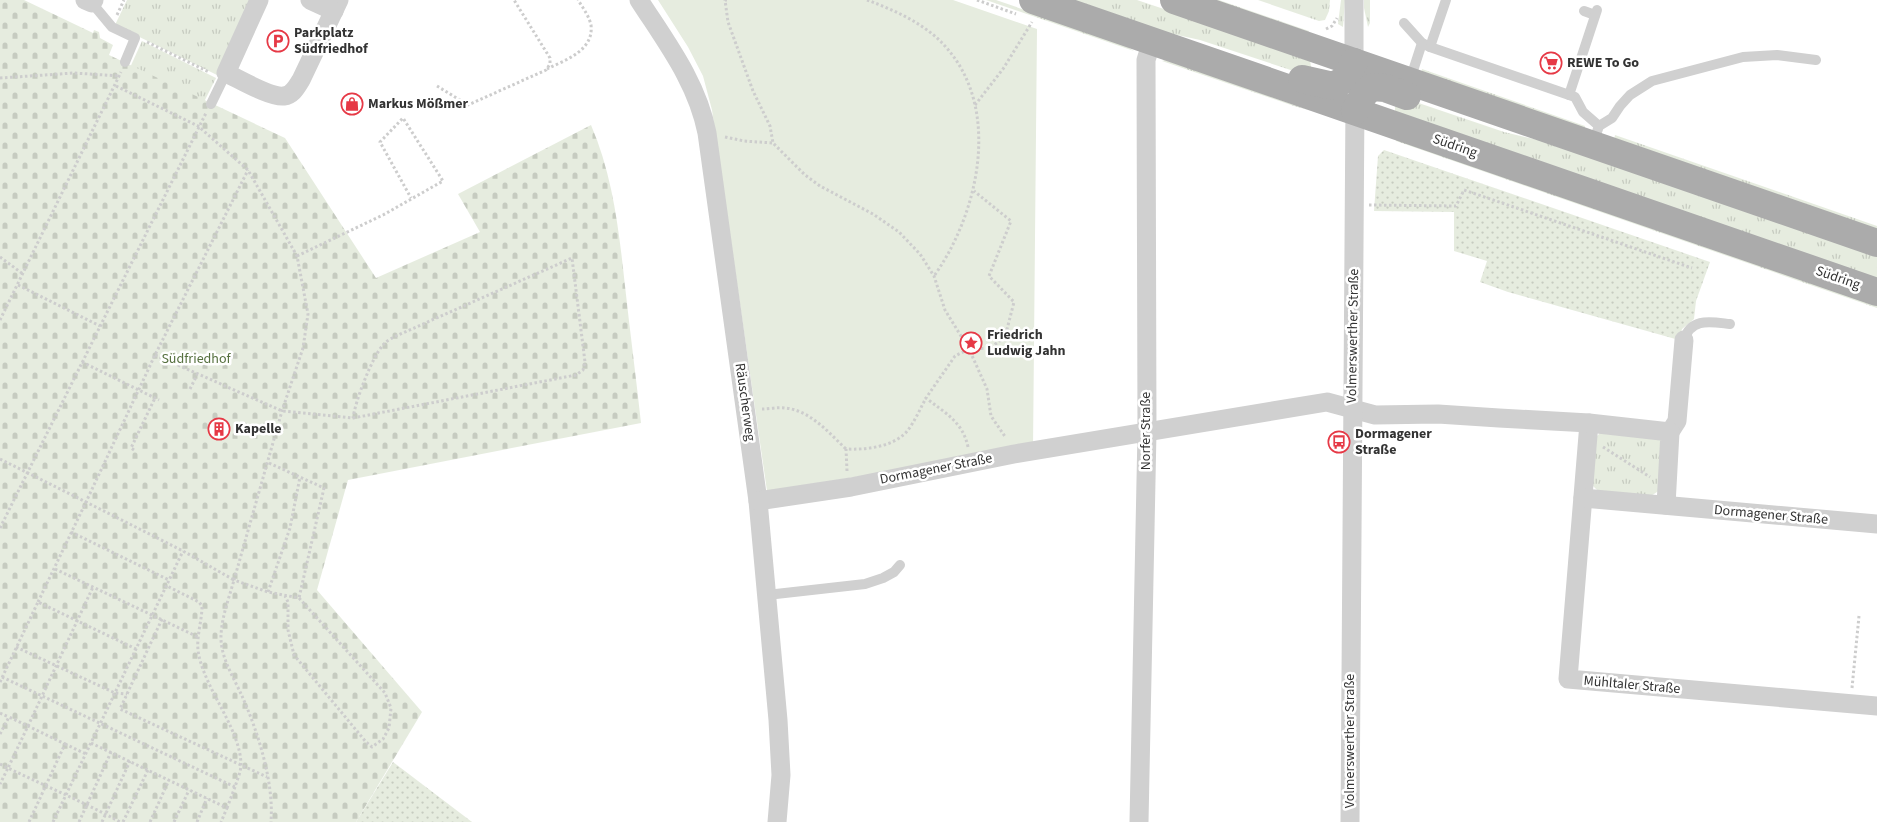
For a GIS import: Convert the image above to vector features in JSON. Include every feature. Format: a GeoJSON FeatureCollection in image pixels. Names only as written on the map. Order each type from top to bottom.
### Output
{"type":"FeatureCollection","features":[{"type":"Feature","properties":{"kind":"main road"},"geometry":{"type":"LineString","coordinates":[[1174,0],[1451,97],[1595,135],[1877,243]]}},
{"type":"Feature","properties":{"kind":"main road","name":"Südring"},"geometry":{"type":"LineString","coordinates":[[1033,10],[1152,41],[1877,292]]}},
{"type":"Feature","properties":{"kind":"main road"},"geometry":{"type":"LineString","coordinates":[[1272,82],[1293,77],[1333,86],[1346,79],[1354,62]]}},
{"type":"Feature","properties":{"kind":"main road"},"geometry":{"type":"LineString","coordinates":[[1355,111],[1367,90],[1377,86],[1424,102],[1451,97]]}},
{"type":"Feature","properties":{"kind":"street"},"geometry":{"type":"LineString","coordinates":[[259,0],[224,76],[284,96],[291,93],[301,80],[337,5],[310,0]]}},
{"type":"Feature","properties":{"kind":"street","name":"Räuscherweg"},"geometry":{"type":"LineString","coordinates":[[639,0],[681,64],[703,112],[707,133],[746,410],[768,595],[781,775],[776,822]]}},
{"type":"Feature","properties":{"kind":"street","name":"Volmerswerther Straße"},"geometry":{"type":"LineString","coordinates":[[1350,822],[1355,205],[1354,0]]}},
{"type":"Feature","properties":{"kind":"street","name":"Norfer Straße"},"geometry":{"type":"LineString","coordinates":[[1139,822],[1146,432],[1146,60],[1152,41]]}},
{"type":"Feature","properties":{"kind":"street"},"geometry":{"type":"LineString","coordinates":[[1666,497],[1670,432],[1677,421],[1684,340]]}},
{"type":"Feature","properties":{"kind":"street","name":"Dormagener Straße"},"geometry":{"type":"LineString","coordinates":[[758,501],[850,487],[1014,454],[1327,402],[1375,416],[1438,414],[1588,430],[1670,432]]}},
{"type":"Feature","properties":{"kind":"street"},"geometry":{"type":"LineString","coordinates":[[1583,498],[1588,430]]}},
{"type":"Feature","properties":{"kind":"street","name":"Dormagener Straße"},"geometry":{"type":"LineString","coordinates":[[1583,498],[1666,497],[1877,524]]}},
{"type":"Feature","properties":{"kind":"street","name":"Mühltaler Straße"},"geometry":{"type":"LineString","coordinates":[[1583,498],[1568,679],[1877,706]]}},
{"type":"Feature","properties":{"kind":"lane"},"geometry":{"type":"LineString","coordinates":[[1409,82],[1446,0]]}},
{"type":"Feature","properties":{"kind":"lane"},"geometry":{"type":"LineString","coordinates":[[90,1],[112,27],[135,38],[125,62]]}},
{"type":"Feature","properties":{"kind":"lane"},"geometry":{"type":"LineString","coordinates":[[1569,95],[1596,12],[1584,11]]}},
{"type":"Feature","properties":{"kind":"lane"},"geometry":{"type":"LineString","coordinates":[[1404,23],[1426,45],[1575,97],[1595,135],[1612,118],[1630,95],[1652,81],[1743,57],[1776,55],[1816,60]]}},
{"type":"Feature","properties":{"kind":"lane"},"geometry":{"type":"LineString","coordinates":[[211,104],[224,76]]}},
{"type":"Feature","properties":{"kind":"lane"},"geometry":{"type":"LineString","coordinates":[[1684,340],[1688,330],[1701,322],[1730,324]]}},
{"type":"Feature","properties":{"kind":"lane"},"geometry":{"type":"LineString","coordinates":[[768,595],[865,584],[883,578],[894,572],[900,565]]}},
{"type":"Feature","properties":{"kind":"path"},"geometry":{"type":"LineString","coordinates":[[514,0],[550,58],[550,64],[546,70]]}},
{"type":"Feature","properties":{"kind":"path"},"geometry":{"type":"LineString","coordinates":[[437,86],[468,105],[546,70],[582,50],[588,43],[590,25],[578,0]]}},
{"type":"Feature","properties":{"kind":"path"},"geometry":{"type":"LineString","coordinates":[[726,0],[728,22],[753,91],[770,126],[773,143],[805,175],[820,186],[873,214],[899,232],[920,254],[934,276],[945,310],[969,349],[987,390],[990,416],[1012,447],[1014,454]]}},
{"type":"Feature","properties":{"kind":"path"},"geometry":{"type":"LineString","coordinates":[[867,0],[898,13],[932,34],[950,52],[964,74],[975,106],[978,127],[978,163],[974,191],[958,235],[945,261],[934,276]]}},
{"type":"Feature","properties":{"kind":"path"},"geometry":{"type":"LineString","coordinates":[[975,106],[1003,69],[1033,10]]}},
{"type":"Feature","properties":{"kind":"path"},"geometry":{"type":"LineString","coordinates":[[135,38],[224,76]]}},
{"type":"Feature","properties":{"kind":"path"},"geometry":{"type":"LineString","coordinates":[[0,320],[116,86],[125,62]]}},
{"type":"Feature","properties":{"kind":"path"},"geometry":{"type":"LineString","coordinates":[[0,78],[74,73],[120,76]]}},
{"type":"Feature","properties":{"kind":"path"},"geometry":{"type":"LineString","coordinates":[[116,86],[198,126],[248,170],[297,256],[308,314],[303,348],[282,411],[224,613],[221,637],[228,670],[242,695],[257,734],[267,778],[271,822]]}},
{"type":"Feature","properties":{"kind":"path"},"geometry":{"type":"LineString","coordinates":[[0,528],[198,126],[211,104]]}},
{"type":"Feature","properties":{"kind":"path"},"geometry":{"type":"LineString","coordinates":[[297,256],[383,215],[443,181],[403,118],[380,142],[412,198]]}},
{"type":"Feature","properties":{"kind":"path"},"geometry":{"type":"LineString","coordinates":[[707,133],[744,141],[773,143]]}},
{"type":"Feature","properties":{"kind":"path"},"geometry":{"type":"LineString","coordinates":[[0,682],[155,355],[248,170]]}},
{"type":"Feature","properties":{"kind":"path"},"geometry":{"type":"LineString","coordinates":[[1355,205],[1456,206],[1464,190],[1692,268]]}},
{"type":"Feature","properties":{"kind":"path"},"geometry":{"type":"LineString","coordinates":[[846,449],[867,450],[888,443],[908,431],[926,398],[955,356],[969,349],[990,348],[1005,337],[1014,302],[989,276],[1012,221],[974,191]]}},
{"type":"Feature","properties":{"kind":"path"},"geometry":{"type":"LineString","coordinates":[[0,257],[23,274]]}},
{"type":"Feature","properties":{"kind":"path"},"geometry":{"type":"LineString","coordinates":[[155,355],[282,411],[354,418],[576,375],[583,370],[585,362],[572,258],[396,336],[383,345],[355,405],[354,418]]}},
{"type":"Feature","properties":{"kind":"path"},"geometry":{"type":"LineString","coordinates":[[18,285],[100,326]]}},
{"type":"Feature","properties":{"kind":"path"},"geometry":{"type":"LineString","coordinates":[[82,362],[157,399],[131,448],[134,450]]}},
{"type":"Feature","properties":{"kind":"path"},"geometry":{"type":"LineString","coordinates":[[190,389],[197,375]]}},
{"type":"Feature","properties":{"kind":"path"},"geometry":{"type":"LineString","coordinates":[[926,398],[959,424],[966,438],[971,462]]}},
{"type":"Feature","properties":{"kind":"path"},"geometry":{"type":"LineString","coordinates":[[746,410],[785,408],[802,411],[846,449],[850,487]]}},
{"type":"Feature","properties":{"kind":"path"},"geometry":{"type":"LineString","coordinates":[[1588,430],[1666,497]]}},
{"type":"Feature","properties":{"kind":"path"},"geometry":{"type":"LineString","coordinates":[[0,459],[183,551],[234,580],[268,592],[299,598],[384,693],[391,708],[389,728],[383,739],[372,747],[294,655],[288,630],[288,602],[285,596]]}},
{"type":"Feature","properties":{"kind":"path"},"geometry":{"type":"LineString","coordinates":[[268,463],[324,488],[299,598]]}},
{"type":"Feature","properties":{"kind":"path"},"geometry":{"type":"LineString","coordinates":[[268,592],[290,528],[300,477]]}},
{"type":"Feature","properties":{"kind":"path"},"geometry":{"type":"LineString","coordinates":[[71,532],[169,580]]}},
{"type":"Feature","properties":{"kind":"path"},"geometry":{"type":"LineString","coordinates":[[53,822],[183,551]]}},
{"type":"Feature","properties":{"kind":"path"},"geometry":{"type":"LineString","coordinates":[[55,569],[198,636]]}},
{"type":"Feature","properties":{"kind":"path"},"geometry":{"type":"LineString","coordinates":[[167,586],[199,602],[202,606],[198,636],[198,655],[204,675],[237,744],[241,766],[221,822]]}},
{"type":"Feature","properties":{"kind":"path"},"geometry":{"type":"LineString","coordinates":[[0,784],[94,587]]}},
{"type":"Feature","properties":{"kind":"path"},"geometry":{"type":"LineString","coordinates":[[38,602],[136,649]]}},
{"type":"Feature","properties":{"kind":"path"},"geometry":{"type":"LineString","coordinates":[[1851,704],[1859,616]]}},
{"type":"Feature","properties":{"kind":"path"},"geometry":{"type":"LineString","coordinates":[[162,619],[120,709],[267,778]]}},
{"type":"Feature","properties":{"kind":"path"},"geometry":{"type":"LineString","coordinates":[[16,647],[115,694],[127,694]]}},
{"type":"Feature","properties":{"kind":"path"},"geometry":{"type":"LineString","coordinates":[[2,677],[235,787]]}},
{"type":"Feature","properties":{"kind":"path"},"geometry":{"type":"LineString","coordinates":[[0,713],[86,754]]}},
{"type":"Feature","properties":{"kind":"path"},"geometry":{"type":"LineString","coordinates":[[0,734],[8,717]]}},
{"type":"Feature","properties":{"kind":"path"},"geometry":{"type":"LineString","coordinates":[[92,743],[227,808]]}},
{"type":"Feature","properties":{"kind":"path"},"geometry":{"type":"LineString","coordinates":[[29,822],[65,744]]}},
{"type":"Feature","properties":{"kind":"path"},"geometry":{"type":"LineString","coordinates":[[79,822],[111,752]]}},
{"type":"Feature","properties":{"kind":"path"},"geometry":{"type":"LineString","coordinates":[[102,822],[130,761]]}},
{"type":"Feature","properties":{"kind":"path"},"geometry":{"type":"LineString","coordinates":[[0,764],[122,822],[148,770]]}},
{"type":"Feature","properties":{"kind":"path"},"geometry":{"type":"LineString","coordinates":[[150,822],[169,780]]}},
{"type":"Feature","properties":{"kind":"path"},"geometry":{"type":"LineString","coordinates":[[174,822],[189,790]]}},
{"type":"Feature","properties":{"kind":"path"},"geometry":{"type":"LineString","coordinates":[[197,822],[207,798]]}},
{"type":"Feature","properties":{"kind":"green space","name":"Südfriedhof"},"geometry":{"type":"Polygon","coordinates":[[[0,0],[24,0],[93,33],[94,30],[99,32],[100,38],[113,45],[109,55],[285,138],[376,278],[480,232],[458,194],[591,125],[605,164],[614,204],[641,423],[348,480],[317,590],[422,712],[356,822],[0,822],[0,0]]]}},
{"type":"Feature","properties":{"kind":"green space"},"geometry":{"type":"Polygon","coordinates":[[[127,0],[251,0],[217,75],[115,25],[127,0]]]}},
{"type":"Feature","properties":{"kind":"green space"},"geometry":{"type":"Polygon","coordinates":[[[658,0],[953,0],[1037,29],[1033,449],[767,491],[712,110],[703,76],[688,47],[658,0]]]}},
{"type":"Feature","properties":{"kind":"green space"},"geometry":{"type":"Polygon","coordinates":[[[986,0],[996,0],[1123,44],[1134,51],[986,0]]]}},
{"type":"Feature","properties":{"kind":"green space"},"geometry":{"type":"Polygon","coordinates":[[[1067,0],[1137,0],[1310,58],[1312,77],[1200,40],[1150,29],[1067,0]]]}},
{"type":"Feature","properties":{"kind":"green space"},"geometry":{"type":"Polygon","coordinates":[[[1207,0],[1219,0],[1309,31],[1308,35],[1207,0]]]}},
{"type":"Feature","properties":{"kind":"green space"},"geometry":{"type":"Polygon","coordinates":[[[1258,0],[1330,0],[1329,11],[1325,20],[1319,21],[1258,0]]]}},
{"type":"Feature","properties":{"kind":"green space"},"geometry":{"type":"Polygon","coordinates":[[[1341,0],[1345,0],[1343,27],[1338,24],[1341,0]]]}},
{"type":"Feature","properties":{"kind":"green space"},"geometry":{"type":"Polygon","coordinates":[[[1364,0],[1370,0],[1370,23],[1368,27],[1364,8],[1364,0]]]}},
{"type":"Feature","properties":{"kind":"green space"},"geometry":{"type":"Polygon","coordinates":[[[142,41],[216,78],[200,110],[128,72],[142,41]]]}},
{"type":"Feature","properties":{"kind":"green space"},"geometry":{"type":"Polygon","coordinates":[[[1165,60],[1312,111],[1162,61],[1165,60]]]}},
{"type":"Feature","properties":{"kind":"green space"},"geometry":{"type":"Polygon","coordinates":[[[1422,69],[1585,126],[1585,130],[1421,74],[1422,69]]]}},
{"type":"Feature","properties":{"kind":"green space"},"geometry":{"type":"Polygon","coordinates":[[[1395,95],[1504,132],[1551,143],[1877,254],[1877,279],[1395,113],[1395,95]]]}},
{"type":"Feature","properties":{"kind":"green space"},"geometry":{"type":"Polygon","coordinates":[[[1615,135],[1877,226],[1877,231],[1614,140],[1615,135]]]}},
{"type":"Feature","properties":{"kind":"green space"},"geometry":{"type":"Polygon","coordinates":[[[1396,138],[1877,303],[1877,308],[1396,141],[1396,138]]]}},
{"type":"Feature","properties":{"kind":"green space"},"geometry":{"type":"Polygon","coordinates":[[[1384,150],[1710,262],[1696,301],[1694,319],[1682,329],[1679,340],[1508,292],[1480,282],[1487,261],[1454,251],[1454,212],[1374,211],[1378,156],[1384,150]]]}},
{"type":"Feature","properties":{"kind":"green space"},"geometry":{"type":"Polygon","coordinates":[[[1603,430],[1657,435],[1665,443],[1660,490],[1651,496],[1599,492],[1591,484],[1596,437],[1603,430]]]}},
{"type":"Feature","properties":{"kind":"green space"},"geometry":{"type":"Polygon","coordinates":[[[393,762],[472,822],[356,822],[393,762]]]}},
{"type":"Feature","properties":{"kind":"place","name":"Parkplatz Südfriedhof"},"geometry":{"type":"Point","coordinates":[278,41]}},
{"type":"Feature","properties":{"kind":"place","name":"REWE To Go"},"geometry":{"type":"Point","coordinates":[1551,63]}},
{"type":"Feature","properties":{"kind":"place","name":"Markus Mößmer"},"geometry":{"type":"Point","coordinates":[352,104]}},
{"type":"Feature","properties":{"kind":"place","name":"Friedrich Ludwig Jahn"},"geometry":{"type":"Point","coordinates":[971,343]}},
{"type":"Feature","properties":{"kind":"place","name":"Kapelle"},"geometry":{"type":"Point","coordinates":[219,429]}},
{"type":"Feature","properties":{"kind":"place","name":"Dormagener Straße"},"geometry":{"type":"Point","coordinates":[1339,442]}}]}
